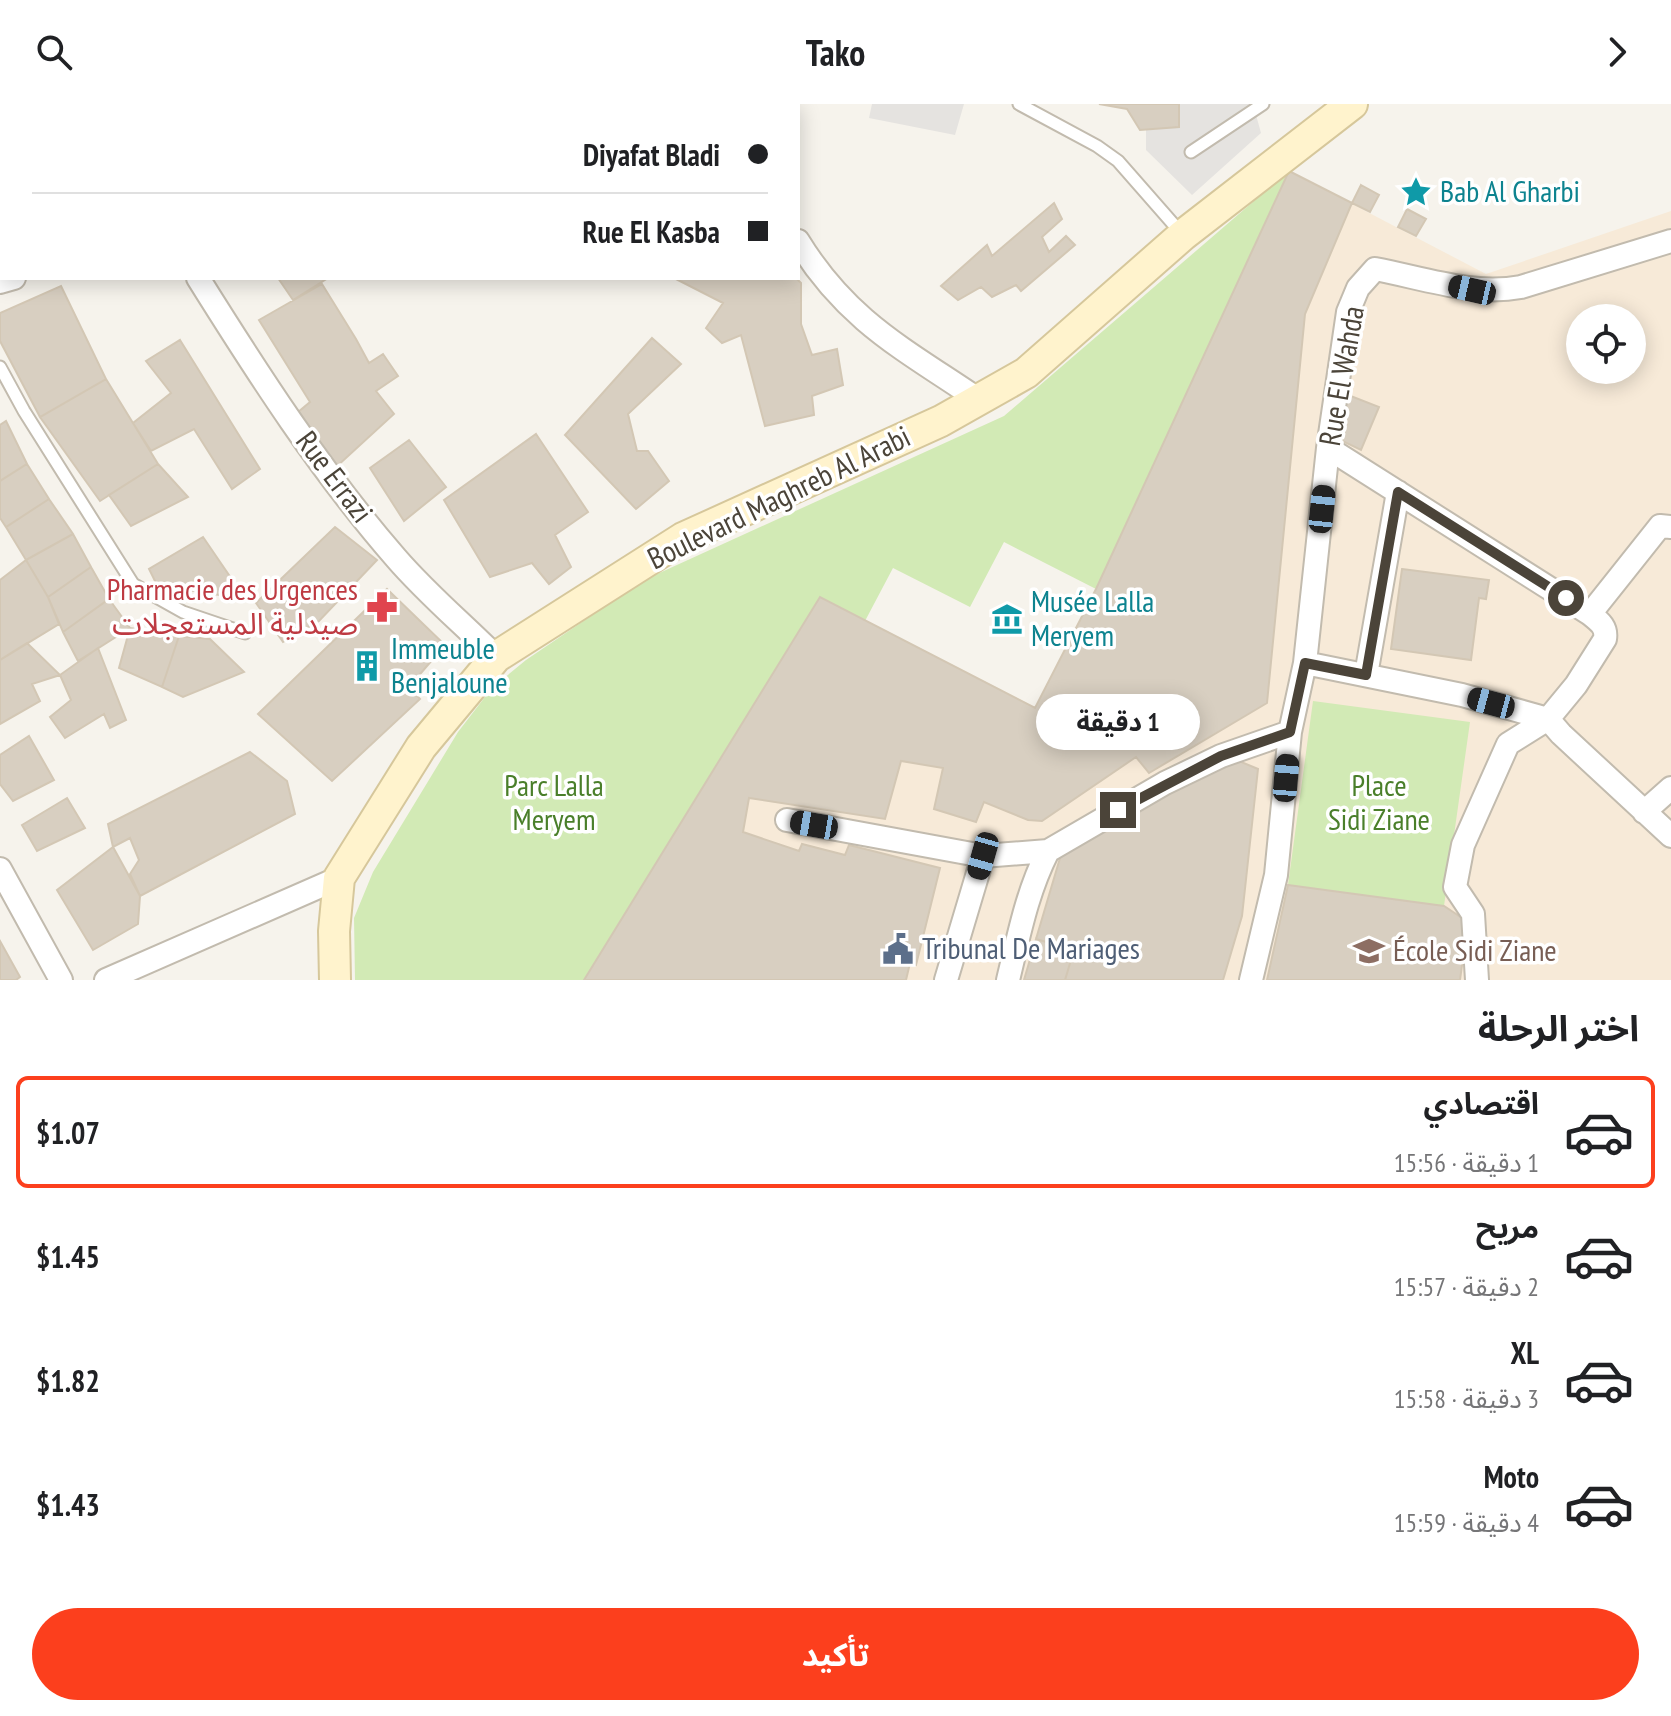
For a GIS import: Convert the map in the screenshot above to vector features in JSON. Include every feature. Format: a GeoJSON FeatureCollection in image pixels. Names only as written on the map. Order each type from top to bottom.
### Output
{"type":"FeatureCollection","features":[{"type":"Feature","properties":{"kind":"main road","name":"Boulevard Maghreb Al Arabi"},"geometry":{"type":"LineString","coordinates":[[335,980],[334,931],[339,878],[421,747],[496,657],[683,538],[941,421],[1026,373],[1183,235],[1352,104]]}},
{"type":"Feature","properties":{"kind":"street","name":"Rue El Wahda"},"geometry":{"type":"LineString","coordinates":[[1251,980],[1276,875],[1290,732],[1305,663],[1328,448],[1348,312],[1358,288],[1375,269],[1472,290],[1521,287],[1671,241]]}},
{"type":"Feature","properties":{"kind":"street"},"geometry":{"type":"LineString","coordinates":[[800,244],[823,279],[860,319],[895,346],[979,400]]}},
{"type":"Feature","properties":{"kind":"street","name":"Rue Errazi"},"geometry":{"type":"LineString","coordinates":[[199,280],[238,342],[342,492],[397,559],[496,657]]}},
{"type":"Feature","properties":{"kind":"street"},"geometry":{"type":"LineString","coordinates":[[1328,448],[1590,614],[1606,631],[1605,639],[1576,685],[1548,719],[1508,744],[1463,845],[1455,887],[1473,914],[1477,980]]}},
{"type":"Feature","properties":{"kind":"street"},"geometry":{"type":"LineString","coordinates":[[1366,675],[1398,492]]}},
{"type":"Feature","properties":{"kind":"street"},"geometry":{"type":"LineString","coordinates":[[1590,614],[1660,526],[1671,527]]}},
{"type":"Feature","properties":{"kind":"street"},"geometry":{"type":"LineString","coordinates":[[1305,663],[1462,695],[1548,719],[1671,836]]}},
{"type":"Feature","properties":{"kind":"street"},"geometry":{"type":"LineString","coordinates":[[787,820],[983,856],[1048,851],[1165,783],[1221,756],[1290,732]]}},
{"type":"Feature","properties":{"kind":"street"},"geometry":{"type":"LineString","coordinates":[[1644,812],[1671,788]]}},
{"type":"Feature","properties":{"kind":"street"},"geometry":{"type":"LineString","coordinates":[[1008,980],[1033,883],[1048,851]]}},
{"type":"Feature","properties":{"kind":"street"},"geometry":{"type":"LineString","coordinates":[[946,980],[983,856]]}},
{"type":"Feature","properties":{"kind":"street"},"geometry":{"type":"LineString","coordinates":[[0,869],[61,980]]}},
{"type":"Feature","properties":{"kind":"street"},"geometry":{"type":"LineString","coordinates":[[106,980],[339,878]]}},
{"type":"Feature","properties":{"kind":"lane"},"geometry":{"type":"LineString","coordinates":[[1019,104],[1097,146],[1118,161],[1183,235]]}},
{"type":"Feature","properties":{"kind":"lane"},"geometry":{"type":"LineString","coordinates":[[1191,152],[1263,104]]}},
{"type":"Feature","properties":{"kind":"lane"},"geometry":{"type":"LineString","coordinates":[[0,367],[24,411],[133,584],[183,612],[245,633]]}},
{"type":"Feature","properties":{"kind":"shaded area"},"geometry":{"type":"Polygon","coordinates":[[[872,104],[964,104],[955,135],[869,118],[872,104]]]}},
{"type":"Feature","properties":{"kind":"shaded area"},"geometry":{"type":"Polygon","coordinates":[[[1179,104],[1253,104],[1261,133],[1192,195],[1146,150],[1146,130],[1179,127],[1179,104]]]}},
{"type":"Feature","properties":{"kind":"shaded area"},"geometry":{"type":"Polygon","coordinates":[[[1289,171],[1486,274],[1671,211],[1671,980],[584,980],[820,597],[1035,707],[1096,589],[1289,171]]]}},
{"type":"Feature","properties":{"kind":"green space","name":"Parc Lalla Meryem"},"geometry":{"type":"Polygon","coordinates":[[[1289,171],[1096,589],[1004,542],[970,607],[893,568],[865,621],[584,980],[355,980],[354,918],[373,872],[458,732],[492,688],[526,660],[644,580],[1004,416],[1289,171]]]}},
{"type":"Feature","properties":{"kind":"green space","name":"Place Sidi Ziane"},"geometry":{"type":"Polygon","coordinates":[[[1313,701],[1470,722],[1444,906],[1288,885],[1313,701]]]}},
{"type":"Feature","properties":{"kind":"building"},"geometry":{"type":"Polygon","coordinates":[[[1099,104],[1179,104],[1179,127],[1140,130],[1127,109],[1099,104]]]}},
{"type":"Feature","properties":{"kind":"building"},"geometry":{"type":"Polygon","coordinates":[[[1289,171],[1352,203],[1305,314],[1267,703],[1149,773],[1136,757],[1042,821],[1028,820],[984,802],[976,822],[934,809],[943,768],[901,761],[885,819],[749,798],[743,832],[799,851],[802,844],[845,855],[849,845],[940,868],[916,965],[910,963],[906,980],[584,980],[820,597],[1035,708],[1096,589],[1289,171]]]}},
{"type":"Feature","properties":{"kind":"building"},"geometry":{"type":"Polygon","coordinates":[[[1361,185],[1379,195],[1370,212],[1352,203],[1361,185]]]}},
{"type":"Feature","properties":{"kind":"building"},"geometry":{"type":"Polygon","coordinates":[[[1054,203],[1062,219],[1042,237],[1049,252],[1066,236],[1075,245],[1021,291],[1016,285],[992,297],[981,287],[958,300],[941,286],[987,245],[992,256],[1054,203]]]}},
{"type":"Feature","properties":{"kind":"building"},"geometry":{"type":"Polygon","coordinates":[[[1407,209],[1426,219],[1416,236],[1398,227],[1407,209]]]}},
{"type":"Feature","properties":{"kind":"building"},"geometry":{"type":"Polygon","coordinates":[[[279,280],[325,280],[293,300],[279,280]]]}},
{"type":"Feature","properties":{"kind":"building"},"geometry":{"type":"Polygon","coordinates":[[[678,280],[798,280],[801,283],[801,324],[812,355],[837,349],[843,385],[812,396],[814,415],[765,426],[741,335],[722,343],[706,328],[723,303],[678,280]]]}},
{"type":"Feature","properties":{"kind":"building"},"geometry":{"type":"Polygon","coordinates":[[[322,284],[369,363],[383,354],[398,376],[376,391],[394,414],[335,468],[297,413],[310,402],[259,320],[322,284]]]}},
{"type":"Feature","properties":{"kind":"building"},"geometry":{"type":"Polygon","coordinates":[[[61,286],[106,379],[40,417],[0,341],[0,313],[61,286]]]}},
{"type":"Feature","properties":{"kind":"building"},"geometry":{"type":"Polygon","coordinates":[[[652,338],[681,364],[628,414],[637,451],[648,451],[669,481],[636,509],[565,435],[652,338]]]}},
{"type":"Feature","properties":{"kind":"building"},"geometry":{"type":"Polygon","coordinates":[[[180,340],[260,469],[232,489],[194,429],[151,451],[133,423],[171,393],[146,361],[180,340]]]}},
{"type":"Feature","properties":{"kind":"building"},"geometry":{"type":"Polygon","coordinates":[[[106,379],[158,464],[100,501],[40,417],[106,379]]]}},
{"type":"Feature","properties":{"kind":"building"},"geometry":{"type":"Polygon","coordinates":[[[1343,393],[1379,407],[1361,450],[1334,437],[1343,393]]]}},
{"type":"Feature","properties":{"kind":"building"},"geometry":{"type":"Polygon","coordinates":[[[6,421],[27,464],[0,481],[0,425],[6,421]]]}},
{"type":"Feature","properties":{"kind":"building"},"geometry":{"type":"Polygon","coordinates":[[[536,434],[588,512],[555,535],[571,567],[549,584],[532,563],[490,577],[444,500],[536,434]]]}},
{"type":"Feature","properties":{"kind":"building"},"geometry":{"type":"Polygon","coordinates":[[[409,440],[446,487],[404,521],[370,468],[409,440]]]}},
{"type":"Feature","properties":{"kind":"building"},"geometry":{"type":"Polygon","coordinates":[[[27,464],[49,499],[6,527],[0,518],[0,481],[27,464]]]}},
{"type":"Feature","properties":{"kind":"building"},"geometry":{"type":"Polygon","coordinates":[[[158,464],[188,497],[131,526],[109,495],[158,464]]]}},
{"type":"Feature","properties":{"kind":"building"},"geometry":{"type":"Polygon","coordinates":[[[49,499],[73,534],[26,560],[6,527],[49,499]]]}},
{"type":"Feature","properties":{"kind":"building"},"geometry":{"type":"Polygon","coordinates":[[[335,527],[377,560],[319,621],[283,642],[256,603],[335,527]]]}},
{"type":"Feature","properties":{"kind":"building"},"geometry":{"type":"Polygon","coordinates":[[[73,534],[91,567],[48,597],[26,560],[73,534]]]}},
{"type":"Feature","properties":{"kind":"building"},"geometry":{"type":"Polygon","coordinates":[[[203,537],[233,581],[219,595],[157,585],[149,569],[203,537]]]}},
{"type":"Feature","properties":{"kind":"building"},"geometry":{"type":"Polygon","coordinates":[[[26,560],[48,597],[59,624],[0,660],[0,580],[26,560]]]}},
{"type":"Feature","properties":{"kind":"building"},"geometry":{"type":"Polygon","coordinates":[[[91,567],[109,599],[63,632],[48,597],[91,567]]]}},
{"type":"Feature","properties":{"kind":"building"},"geometry":{"type":"Polygon","coordinates":[[[1402,569],[1489,580],[1486,599],[1479,598],[1471,660],[1391,649],[1402,569]]]}},
{"type":"Feature","properties":{"kind":"building","name":"Immeuble Benjaloune"},"geometry":{"type":"Polygon","coordinates":[[[387,589],[445,645],[409,687],[420,699],[332,781],[258,714],[387,589]]]}},
{"type":"Feature","properties":{"kind":"building"},"geometry":{"type":"Polygon","coordinates":[[[109,599],[130,628],[78,661],[63,632],[109,599]]]}},
{"type":"Feature","properties":{"kind":"building"},"geometry":{"type":"Polygon","coordinates":[[[130,628],[179,636],[162,687],[119,668],[130,628]]]}},
{"type":"Feature","properties":{"kind":"building"},"geometry":{"type":"Polygon","coordinates":[[[179,636],[210,639],[244,672],[183,697],[162,687],[179,636]]]}},
{"type":"Feature","properties":{"kind":"building"},"geometry":{"type":"Polygon","coordinates":[[[27,643],[60,675],[32,684],[40,701],[0,724],[0,660],[27,643]]]}},
{"type":"Feature","properties":{"kind":"building"},"geometry":{"type":"Polygon","coordinates":[[[98,648],[126,720],[110,728],[104,714],[65,738],[50,717],[71,700],[60,675],[98,648]]]}},
{"type":"Feature","properties":{"kind":"building"},"geometry":{"type":"Polygon","coordinates":[[[29,736],[54,780],[13,801],[0,784],[0,755],[29,736]]]}},
{"type":"Feature","properties":{"kind":"building"},"geometry":{"type":"Polygon","coordinates":[[[250,752],[287,781],[295,814],[140,896],[130,874],[139,860],[130,838],[113,847],[108,824],[250,752]]]}},
{"type":"Feature","properties":{"kind":"building"},"geometry":{"type":"Polygon","coordinates":[[[1227,756],[1258,769],[1242,916],[1223,980],[1065,980],[1074,950],[1036,939],[1063,848],[1227,756]]]}},
{"type":"Feature","properties":{"kind":"building"},"geometry":{"type":"Polygon","coordinates":[[[67,798],[85,828],[37,851],[22,825],[67,798]]]}},
{"type":"Feature","properties":{"kind":"building"},"geometry":{"type":"Polygon","coordinates":[[[113,847],[140,896],[138,924],[93,950],[57,890],[113,847]]]}},
{"type":"Feature","properties":{"kind":"building","name":"École Sidi Ziane"},"geometry":{"type":"Polygon","coordinates":[[[1288,885],[1444,906],[1468,922],[1460,980],[1267,980],[1288,885]]]}},
{"type":"Feature","properties":{"kind":"building"},"geometry":{"type":"Polygon","coordinates":[[[1036,939],[1074,950],[1065,980],[1024,980],[1036,939]]]}},
{"type":"Feature","properties":{"kind":"building"},"geometry":{"type":"Polygon","coordinates":[[[0,941],[20,977],[16,980],[0,980],[0,941]]]}},
{"type":"Feature","properties":{"kind":"place","name":"Bab Al Gharbi"},"geometry":{"type":"Point","coordinates":[1416,192]}},
{"type":"Feature","properties":{"kind":"place","name":"Pharmacie des Urgences صيدلية المستعجلات"},"geometry":{"type":"Point","coordinates":[382,607]}},
{"type":"Feature","properties":{"kind":"place","name":"Musée Lalla Meryem"},"geometry":{"type":"Point","coordinates":[1007,619]}},
{"type":"Feature","properties":{"kind":"place","name":"Immeuble Benjaloune"},"geometry":{"type":"Point","coordinates":[367,666]}},
{"type":"Feature","properties":{"kind":"place","name":"Tribunal De Mariages"},"geometry":{"type":"Point","coordinates":[898,949]}},
{"type":"Feature","properties":{"kind":"place","name":"École Sidi Ziane"},"geometry":{"type":"Point","coordinates":[1369,951]}},
{"type":"Feature","properties":{"kind":"route"},"geometry":{"type":"LineString","coordinates":[[1118,810],[1221,756],[1290,732],[1305,663],[1366,675],[1398,492],[1566,598]]}}]}
